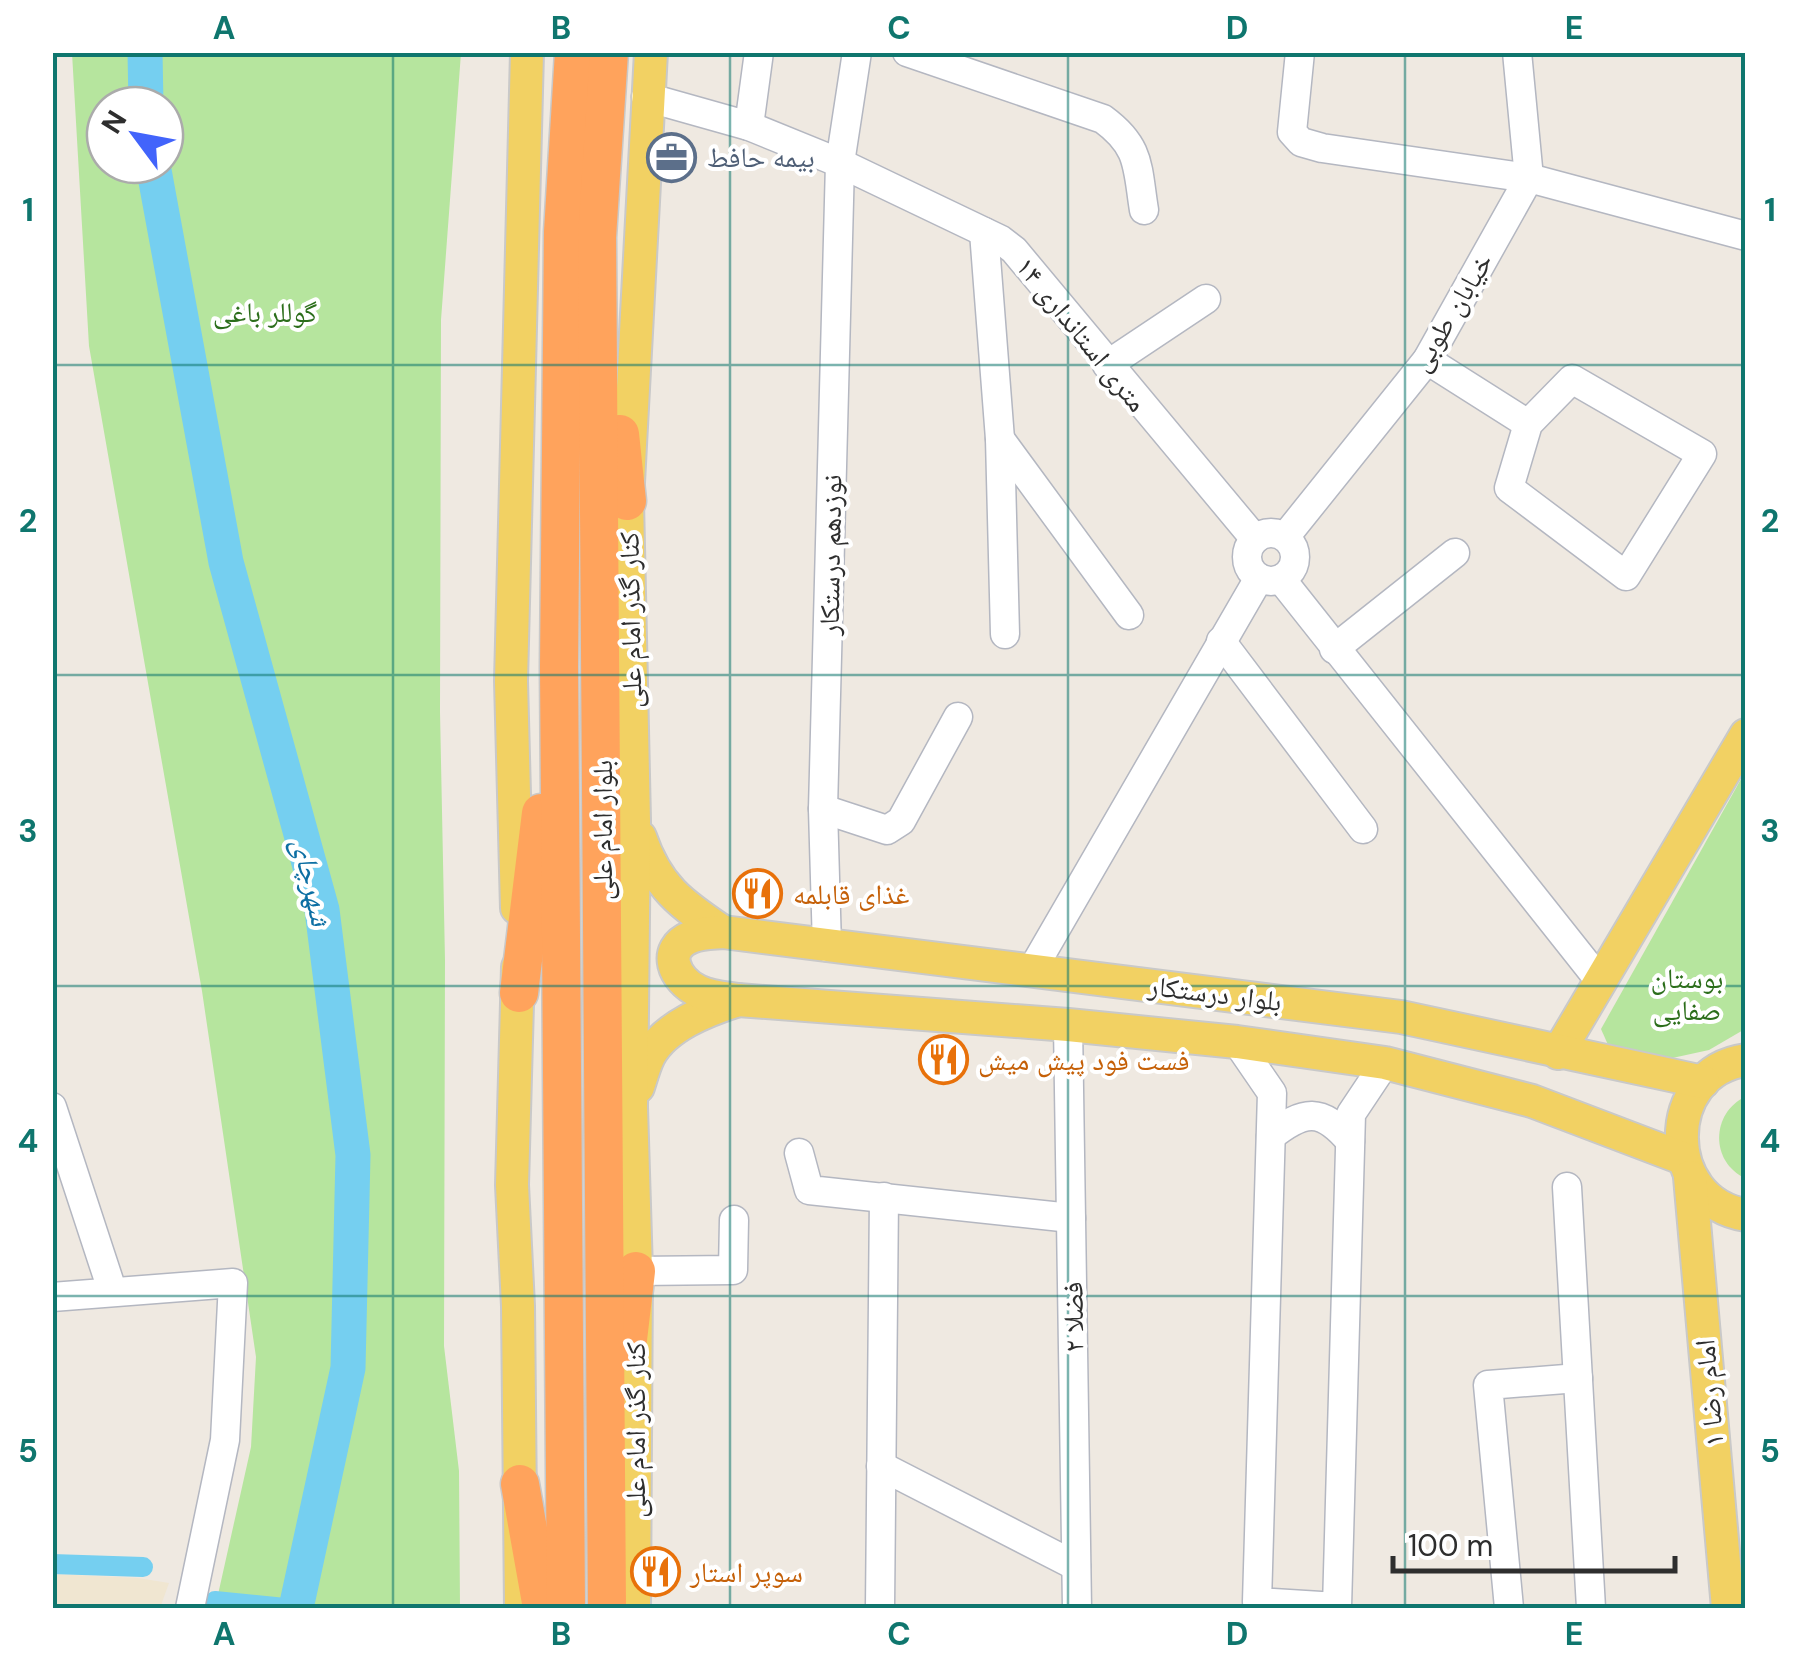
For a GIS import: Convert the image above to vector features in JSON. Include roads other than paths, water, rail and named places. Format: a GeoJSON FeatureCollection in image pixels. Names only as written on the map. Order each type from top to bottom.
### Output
{"type":"FeatureCollection","features":[{"type":"Feature","properties":{"kind":"highway","name":"بلوار امام علی"},"geometry":{"type":"LineString","coordinates":[[566,1608],[559,667],[563,232],[574,52]]}},
{"type":"Feature","properties":{"kind":"highway","name":"بلوار امام علی"},"geometry":{"type":"LineString","coordinates":[[606,1608],[597,236],[609,52]]}},
{"type":"Feature","properties":{"kind":"highway"},"geometry":{"type":"LineString","coordinates":[[597,236],[627,501]]}},
{"type":"Feature","properties":{"kind":"highway"},"geometry":{"type":"LineString","coordinates":[[519,993],[559,667]]}},
{"type":"Feature","properties":{"kind":"highway"},"geometry":{"type":"LineString","coordinates":[[608,1504],[636,1271]]}},
{"type":"Feature","properties":{"kind":"highway"},"geometry":{"type":"LineString","coordinates":[[520,1484],[542,1608]]}},
{"type":"Feature","properties":{"kind":"main road"},"geometry":{"type":"LineString","coordinates":[[521,1608],[518,1306],[512,1185],[519,993],[511,680],[527,52]]}},
{"type":"Feature","properties":{"kind":"main road","name":"کنار گذر امام علی"},"geometry":{"type":"LineString","coordinates":[[634,1608],[634,821],[627,501],[651,52]]}},
{"type":"Feature","properties":{"kind":"main road"},"geometry":{"type":"LineString","coordinates":[[1558,1053],[1746,735]]}},
{"type":"Feature","properties":{"kind":"main road"},"geometry":{"type":"LineString","coordinates":[[634,821],[650,867],[684,906],[723,932]]}},
{"type":"Feature","properties":{"kind":"main road"},"geometry":{"type":"LineString","coordinates":[[723,932],[693,936],[675,948],[672,958],[676,974],[699,992],[738,1000]]}},
{"type":"Feature","properties":{"kind":"main road","name":"بلوار درستکار"},"geometry":{"type":"LineString","coordinates":[[723,932],[1401,1016],[1703,1082]]}},
{"type":"Feature","properties":{"kind":"main road"},"geometry":{"type":"LineString","coordinates":[[631,1107],[650,1055],[666,1036],[706,1010],[738,1000]]}},
{"type":"Feature","properties":{"kind":"main road","name":"بلوار درستکار"},"geometry":{"type":"LineString","coordinates":[[738,1000],[1068,1025],[1237,1042],[1385,1063],[1532,1102],[1686,1167]]}},
{"type":"Feature","properties":{"kind":"main road"},"geometry":{"type":"LineString","coordinates":[[1703,1082],[1719,1069],[1746,1060]]}},
{"type":"Feature","properties":{"kind":"main road","name":"امام رضا ۱"},"geometry":{"type":"LineString","coordinates":[[1703,1082],[1682,1117],[1680,1137],[1728,1608]]}},
{"type":"Feature","properties":{"kind":"main road"},"geometry":{"type":"LineString","coordinates":[[1686,1167],[1702,1193],[1718,1206],[1746,1215]]}},
{"type":"Feature","properties":{"kind":"street"},"geometry":{"type":"LineString","coordinates":[[749,126],[759,52]]}},
{"type":"Feature","properties":{"kind":"street","name":"نوزدهم درستکار"},"geometry":{"type":"LineString","coordinates":[[828,947],[823,809],[840,163],[857,52]]}},
{"type":"Feature","properties":{"kind":"street"},"geometry":{"type":"LineString","coordinates":[[907,52],[1103,118],[1126,136],[1135,155],[1144,210]]}},
{"type":"Feature","properties":{"kind":"street"},"geometry":{"type":"LineString","coordinates":[[1300,52],[1292,132],[1300,142],[1529,178],[1746,236]]}},
{"type":"Feature","properties":{"kind":"street"},"geometry":{"type":"LineString","coordinates":[[1517,52],[1529,178]]}},
{"type":"Feature","properties":{"kind":"street","name":"۱۴ متری استانداری"},"geometry":{"type":"LineString","coordinates":[[646,97],[749,126],[840,163],[1014,250],[1254,539]]}},
{"type":"Feature","properties":{"kind":"street","name":"خیابان طوبی"},"geometry":{"type":"LineString","coordinates":[[1285,537],[1427,360],[1529,178]]}},
{"type":"Feature","properties":{"kind":"street"},"geometry":{"type":"LineString","coordinates":[[984,232],[1000,439],[1006,634]]}},
{"type":"Feature","properties":{"kind":"street"},"geometry":{"type":"LineString","coordinates":[[1107,365],[1206,299]]}},
{"type":"Feature","properties":{"kind":"street"},"geometry":{"type":"LineString","coordinates":[[1427,360],[1528,424]]}},
{"type":"Feature","properties":{"kind":"street"},"geometry":{"type":"LineString","coordinates":[[1572,379],[1702,454],[1626,576],[1509,488],[1528,424],[1572,379]]}},
{"type":"Feature","properties":{"kind":"street"},"geometry":{"type":"LineString","coordinates":[[1000,439],[1129,616]]}},
{"type":"Feature","properties":{"kind":"street"},"geometry":{"type":"LineString","coordinates":[[1032,970],[1221,641],[1270,579],[1290,571],[1295,559],[1293,547],[1275,533],[1254,539],[1248,548],[1251,571],[1270,579],[1334,649],[1600,981]]}},
{"type":"Feature","properties":{"kind":"street"},"geometry":{"type":"LineString","coordinates":[[1334,649],[1455,553]]}},
{"type":"Feature","properties":{"kind":"street"},"geometry":{"type":"LineString","coordinates":[[1221,641],[1362,829]]}},
{"type":"Feature","properties":{"kind":"street"},"geometry":{"type":"LineString","coordinates":[[823,809],[887,830],[901,821],[958,717]]}},
{"type":"Feature","properties":{"kind":"street","name":"فضلا ۲"},"geometry":{"type":"LineString","coordinates":[[1068,1025],[1077,1608]]}},
{"type":"Feature","properties":{"kind":"street"},"geometry":{"type":"LineString","coordinates":[[1237,1042],[1272,1094],[1257,1602],[1337,1608],[1351,1114],[1385,1063]]}},
{"type":"Feature","properties":{"kind":"street"},"geometry":{"type":"LineString","coordinates":[[52,1107],[112,1290]]}},
{"type":"Feature","properties":{"kind":"street"},"geometry":{"type":"LineString","coordinates":[[1270,1136],[1293,1118],[1313,1115],[1334,1122],[1350,1141]]}},
{"type":"Feature","properties":{"kind":"street"},"geometry":{"type":"LineString","coordinates":[[799,1154],[809,1190],[1072,1218]]}},
{"type":"Feature","properties":{"kind":"street"},"geometry":{"type":"LineString","coordinates":[[1567,1186],[1591,1608]]}},
{"type":"Feature","properties":{"kind":"street"},"geometry":{"type":"LineString","coordinates":[[880,1608],[884,1197]]}},
{"type":"Feature","properties":{"kind":"street"},"geometry":{"type":"LineString","coordinates":[[636,1271],[732,1270],[734,1220]]}},
{"type":"Feature","properties":{"kind":"street"},"geometry":{"type":"LineString","coordinates":[[52,1297],[233,1282],[224,1440],[190,1608]]}},
{"type":"Feature","properties":{"kind":"street"},"geometry":{"type":"LineString","coordinates":[[1509,1608],[1488,1386],[1578,1378]]}},
{"type":"Feature","properties":{"kind":"street"},"geometry":{"type":"LineString","coordinates":[[881,1466],[1076,1566]]}},
{"type":"Feature","properties":{"kind":"waterway","name":"شهرچای"},"geometry":{"type":"LineString","coordinates":[[145,52],[146,85]]}},
{"type":"Feature","properties":{"kind":"waterway","name":"شهرچای"},"geometry":{"type":"LineString","coordinates":[[157,185],[226,562],[322,910],[353,1155],[348,1368],[296,1608]]}},
{"type":"Feature","properties":{"kind":"waterway"},"geometry":{"type":"LineString","coordinates":[[52,1564],[143,1567]]}},
{"type":"Feature","properties":{"kind":"waterway"},"geometry":{"type":"LineString","coordinates":[[215,1601],[285,1608]]}},
{"type":"Feature","properties":{"kind":"place","name":"بیمه حافط"},"geometry":{"type":"Point","coordinates":[672,157]}},
{"type":"Feature","properties":{"kind":"place","name":"غذای قابلمه"},"geometry":{"type":"Point","coordinates":[758,894]}},
{"type":"Feature","properties":{"kind":"place","name":"فست فود پیش میش"},"geometry":{"type":"Point","coordinates":[943,1060]}},
{"type":"Feature","properties":{"kind":"place","name":"سوپر استار"},"geometry":{"type":"Point","coordinates":[655,1572]}},
{"type":"Feature","properties":{"kind":"park label","name":"گوللر باغی"},"geometry":{"type":"Point","coordinates":[265,312]}},
{"type":"Feature","properties":{"kind":"park label","name":"بوستان صفایی"},"geometry":{"type":"Point","coordinates":[1687,994]}}]}
